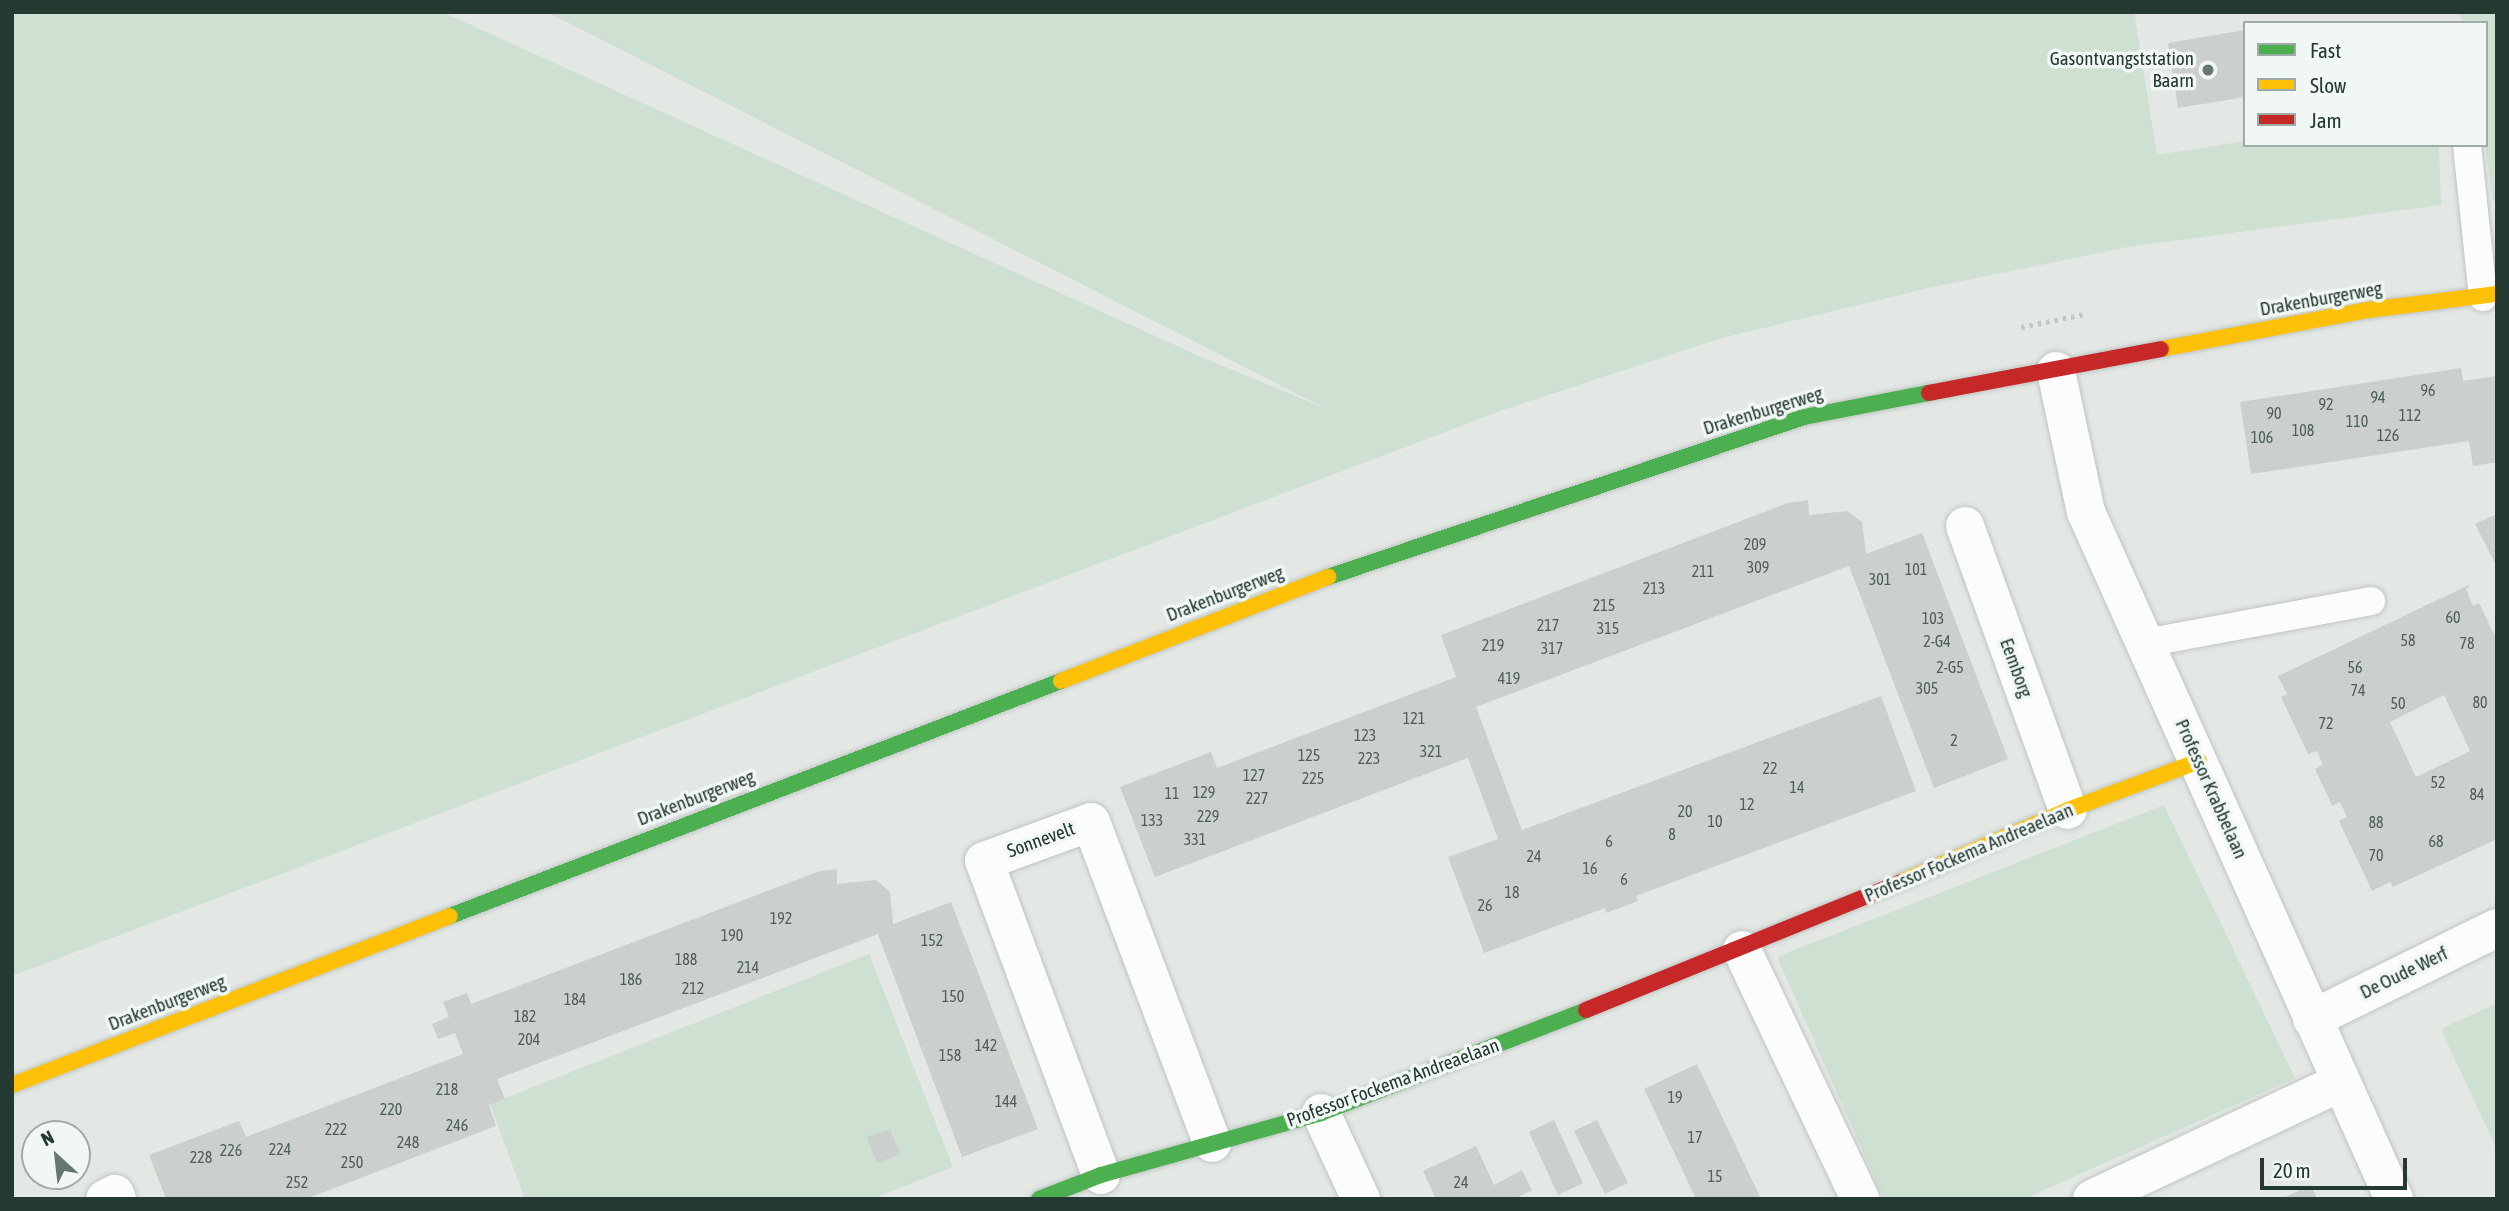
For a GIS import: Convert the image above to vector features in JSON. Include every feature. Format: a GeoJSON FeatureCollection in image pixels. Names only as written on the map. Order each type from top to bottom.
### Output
{"type":"FeatureCollection","features":[{"type":"Feature","properties":{"kind":"main road","name":"Drakenburgerweg"},"geometry":{"type":"LineString","coordinates":[[12,1085],[1348,569],[1804,417],[2368,310],[2490,295]]}},
{"type":"Feature","properties":{"kind":"main road","name":"Professor Fockema Andreaelaan"},"geometry":{"type":"LineString","coordinates":[[1039,1199],[1101,1175],[1321,1113],[1742,950],[2068,810],[2199,761]]}},
{"type":"Feature","properties":{"kind":"street","name":"Professor Krabbelaan"},"geometry":{"type":"LineString","coordinates":[[2056,371],[2086,512],[2394,1199]]}},
{"type":"Feature","properties":{"kind":"street","name":"Eemborg"},"geometry":{"type":"LineString","coordinates":[[1965,526],[2068,810]]}},
{"type":"Feature","properties":{"kind":"street","name":"Sonnevelt"},"geometry":{"type":"LineString","coordinates":[[1101,1175],[984,861],[1091,822],[1212,1143]]}},
{"type":"Feature","properties":{"kind":"street","name":"De Oude Werf"},"geometry":{"type":"LineString","coordinates":[[2312,1019],[2497,928]]}},
{"type":"Feature","properties":{"kind":"street"},"geometry":{"type":"LineString","coordinates":[[1742,950],[1860,1199]]}},
{"type":"Feature","properties":{"kind":"street"},"geometry":{"type":"LineString","coordinates":[[2092,1199],[2340,1083]]}},
{"type":"Feature","properties":{"kind":"street"},"geometry":{"type":"LineString","coordinates":[[1321,1113],[1362,1199]]}},
{"type":"Feature","properties":{"kind":"street"},"geometry":{"type":"LineString","coordinates":[[105,1199],[116,1195],[117,1199]]}},
{"type":"Feature","properties":{"kind":"lane"},"geometry":{"type":"LineString","coordinates":[[2467,147],[2490,295]]}},
{"type":"Feature","properties":{"kind":"lane"},"geometry":{"type":"LineString","coordinates":[[2145,643],[2371,601]]}},
{"type":"Feature","properties":{"kind":"green space"},"geometry":{"type":"Polygon","coordinates":[[[12,12],[450,12],[447,14],[1201,357],[1327,409],[547,12],[2134,12],[2157,155],[2243,141],[2243,147],[2439,147],[2441,205],[2128,247],[1933,287],[1722,338],[1503,410],[12,976],[12,12]]]}},
{"type":"Feature","properties":{"kind":"green space"},"geometry":{"type":"Polygon","coordinates":[[[2457,12],[2497,12],[2497,200],[2493,201],[2485,147],[2488,147],[2488,21],[2464,21],[2457,12]]]}},
{"type":"Feature","properties":{"kind":"green space"},"geometry":{"type":"Polygon","coordinates":[[[2164,805],[2295,1078],[2024,1199],[1884,1199],[1777,957],[2164,805]]]}},
{"type":"Feature","properties":{"kind":"green space"},"geometry":{"type":"Polygon","coordinates":[[[869,954],[953,1167],[871,1199],[525,1199],[490,1104],[869,954]]]}},
{"type":"Feature","properties":{"kind":"green space"},"geometry":{"type":"Polygon","coordinates":[[[2497,1003],[2497,1150],[2441,1029],[2497,1003]]]}},
{"type":"Feature","properties":{"kind":"building","name":"Gasontvangststation Baarn"},"geometry":{"type":"Polygon","coordinates":[[[2243,30],[2243,97],[2178,108],[2168,43],[2243,30]]]}},
{"type":"Feature","properties":{"kind":"building"},"geometry":{"type":"Polygon","coordinates":[[[2461,368],[2463,381],[2497,376],[2497,462],[2473,466],[2469,441],[2251,474],[2240,402],[2461,368]]]}},
{"type":"Feature","properties":{"kind":"building"},"geometry":{"type":"Polygon","coordinates":[[[1808,500],[1809,515],[1847,511],[1862,522],[1866,554],[1922,533],[2008,759],[1934,788],[1849,566],[1476,707],[1522,830],[1881,696],[1916,791],[1636,896],[1638,901],[1606,913],[1605,908],[1484,953],[1448,857],[1498,839],[1468,758],[1155,877],[1120,787],[1211,752],[1217,768],[1456,677],[1441,635],[1788,503],[1808,500]]]}},
{"type":"Feature","properties":{"kind":"building"},"geometry":{"type":"Polygon","coordinates":[[[2497,514],[2497,567],[2475,524],[2497,514]]]}},
{"type":"Feature","properties":{"kind":"building"},"geometry":{"type":"Polygon","coordinates":[[[2471,584],[2466,589],[2473,606],[2479,603],[2497,640],[2497,839],[2393,887],[2390,882],[2372,891],[2339,821],[2347,817],[2340,802],[2332,806],[2315,769],[2323,765],[2317,751],[2308,754],[2281,697],[2287,694],[2278,676],[2471,584]],[[2444,695],[2390,722],[2416,777],[2470,751],[2444,695]]]}},
{"type":"Feature","properties":{"kind":"building"},"geometry":{"type":"Polygon","coordinates":[[[837,869],[837,884],[876,880],[890,892],[893,924],[951,902],[1038,1129],[962,1157],[878,934],[497,1079],[505,1099],[489,1105],[496,1126],[306,1199],[166,1199],[149,1155],[239,1121],[246,1137],[463,1054],[455,1033],[438,1039],[432,1024],[449,1017],[443,1002],[467,993],[471,1004],[820,871],[837,869]]]}},
{"type":"Feature","properties":{"kind":"building"},"geometry":{"type":"Polygon","coordinates":[[[1697,1064],[1761,1199],[1696,1199],[1644,1089],[1697,1064]]]}},
{"type":"Feature","properties":{"kind":"building"},"geometry":{"type":"Polygon","coordinates":[[[1554,1120],[1583,1183],[1558,1195],[1529,1132],[1554,1120]]]}},
{"type":"Feature","properties":{"kind":"building"},"geometry":{"type":"Polygon","coordinates":[[[1597,1120],[1628,1183],[1605,1194],[1574,1131],[1597,1120]]]}},
{"type":"Feature","properties":{"kind":"building"},"geometry":{"type":"Polygon","coordinates":[[[890,1129],[900,1154],[877,1163],[867,1137],[890,1129]]]}},
{"type":"Feature","properties":{"kind":"building"},"geometry":{"type":"Polygon","coordinates":[[[1476,1146],[1494,1185],[1522,1170],[1532,1190],[1515,1199],[1436,1199],[1423,1171],[1476,1146]]]}},
{"type":"Feature","properties":{"kind":"building"},"geometry":{"type":"Polygon","coordinates":[[[2311,1185],[2317,1199],[2281,1199],[2311,1185]]]}},
{"type":"Feature","properties":{"kind":"traffic: fast"},"geometry":{"type":"LineString","coordinates":[[1328,577],[1804,417],[1929,393]]}},
{"type":"Feature","properties":{"kind":"traffic: fast"},"geometry":{"type":"LineString","coordinates":[[450,916],[1061,681]]}},
{"type":"Feature","properties":{"kind":"traffic: fast"},"geometry":{"type":"LineString","coordinates":[[1039,1199],[1101,1175],[1321,1113],[1586,1010]]}},
{"type":"Feature","properties":{"kind":"traffic: slow"},"geometry":{"type":"LineString","coordinates":[[2161,349],[2368,310],[2497,294]]}},
{"type":"Feature","properties":{"kind":"traffic: slow"},"geometry":{"type":"LineString","coordinates":[[1061,681],[1328,577]]}},
{"type":"Feature","properties":{"kind":"traffic: slow"},"geometry":{"type":"LineString","coordinates":[[1901,882],[2068,810],[2199,761]]}},
{"type":"Feature","properties":{"kind":"traffic: slow"},"geometry":{"type":"LineString","coordinates":[[12,1085],[450,916]]}},
{"type":"Feature","properties":{"kind":"traffic: jam"},"geometry":{"type":"LineString","coordinates":[[1929,393],[2161,349]]}},
{"type":"Feature","properties":{"kind":"traffic: jam"},"geometry":{"type":"LineString","coordinates":[[1586,1010],[1901,882]]}},
{"type":"Feature","properties":{"kind":"place","name":"Gasontvangststation Baarn"},"geometry":{"type":"Point","coordinates":[2208,70]}}]}
